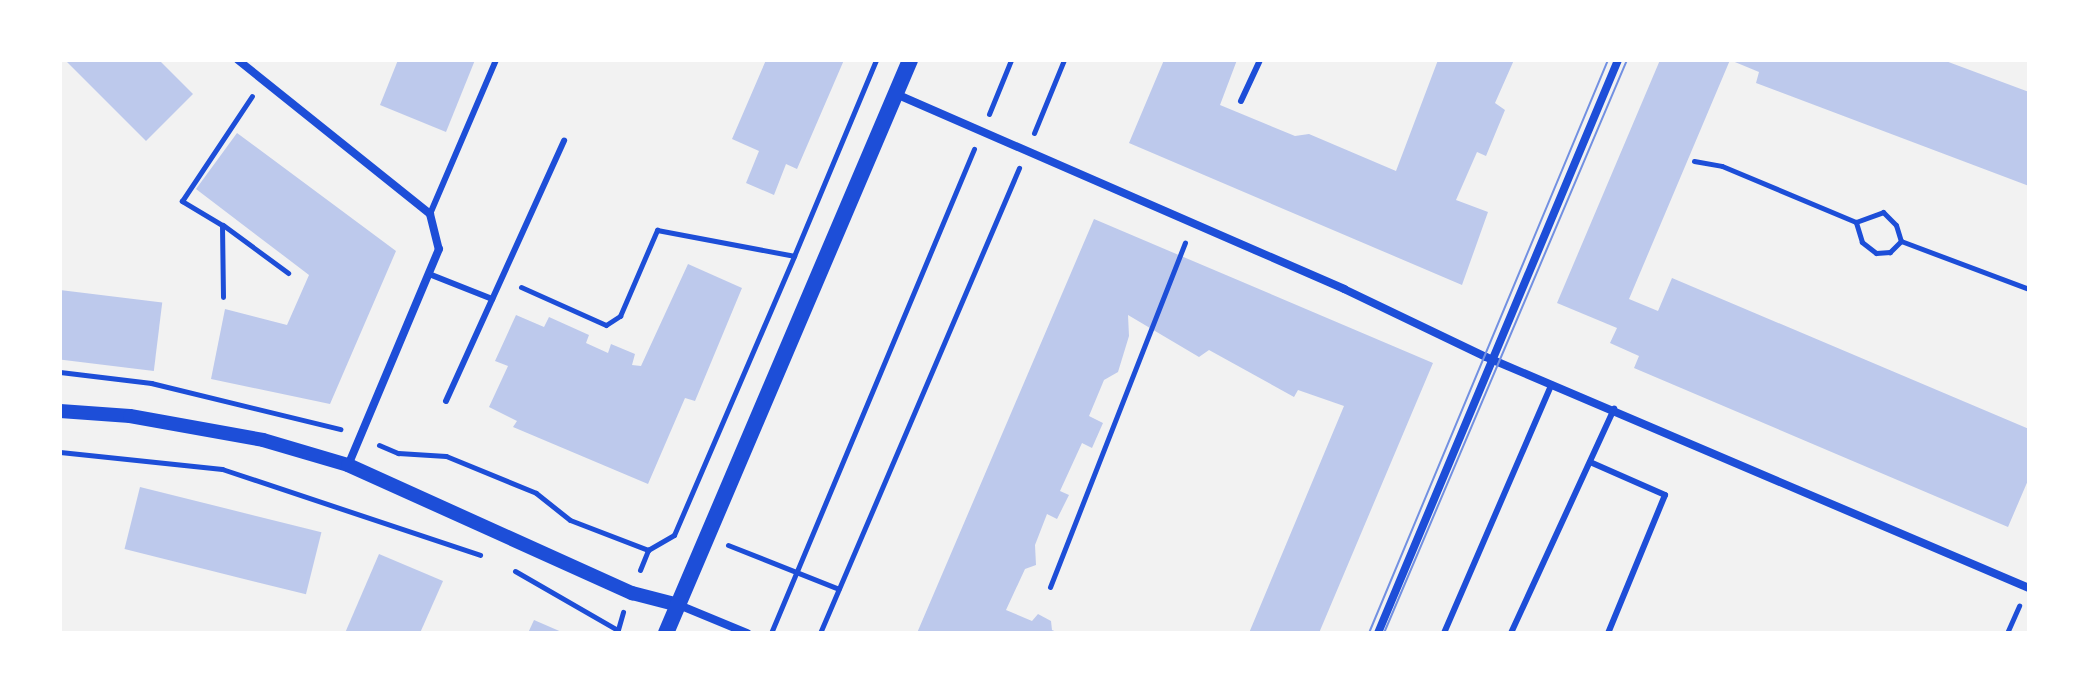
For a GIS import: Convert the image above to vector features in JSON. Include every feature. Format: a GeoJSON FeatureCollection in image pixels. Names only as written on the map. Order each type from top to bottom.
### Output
{"type":"FeatureCollection","features":[{"type":"Feature","properties":{"kind":"main road"},"geometry":{"type":"LineString","coordinates":[[666,633],[910,60]]}},
{"type":"Feature","properties":{"kind":"street"},"geometry":{"type":"LineString","coordinates":[[238,60],[430,214],[439,249],[348,465]]}},
{"type":"Feature","properties":{"kind":"street"},"geometry":{"type":"LineString","coordinates":[[1378,633],[1618,60]]}},
{"type":"Feature","properties":{"kind":"street"},"geometry":{"type":"LineString","coordinates":[[896,94],[1192,223],[1493,360],[2028,585]]}},
{"type":"Feature","properties":{"kind":"street"},"geometry":{"type":"LineString","coordinates":[[60,411],[130,416],[250,438],[348,465],[632,593],[678,605],[747,633]]}},
{"type":"Feature","properties":{"kind":"lane"},"geometry":{"type":"LineString","coordinates":[[430,214],[496,60]]}},
{"type":"Feature","properties":{"kind":"lane"},"geometry":{"type":"LineString","coordinates":[[1241,101],[1260,60]]}},
{"type":"Feature","properties":{"kind":"lane"},"geometry":{"type":"LineString","coordinates":[[446,401],[564,141]]}},
{"type":"Feature","properties":{"kind":"lane"},"geometry":{"type":"LineString","coordinates":[[429,274],[492,299]]}},
{"type":"Feature","properties":{"kind":"lane"},"geometry":{"type":"LineString","coordinates":[[1444,633],[1552,384]]}},
{"type":"Feature","properties":{"kind":"lane"},"geometry":{"type":"LineString","coordinates":[[1511,633],[1614,409]]}},
{"type":"Feature","properties":{"kind":"lane"},"geometry":{"type":"LineString","coordinates":[[1590,462],[1665,495],[1608,633]]}},
{"type":"Feature","properties":{"kind":"path"},"geometry":{"type":"LineString","coordinates":[[648,550],[674,535],[679,525],[876,60]]}},
{"type":"Feature","properties":{"kind":"path"},"geometry":{"type":"LineString","coordinates":[[771,633],[1011,60]]}},
{"type":"Feature","properties":{"kind":"path"},"geometry":{"type":"LineString","coordinates":[[820,633],[1064,60]]}},
{"type":"Feature","properties":{"kind":"path"},"geometry":{"type":"LineString","coordinates":[[262,82],[182,201],[222,225],[288,273]]}},
{"type":"Feature","properties":{"kind":"path"},"geometry":{"type":"LineString","coordinates":[[1694,161],[1722,166],[1856,222],[1883,212],[1896,225],[1901,241]]}},
{"type":"Feature","properties":{"kind":"path"},"geometry":{"type":"LineString","coordinates":[[1856,222],[1862,242],[1876,253],[1890,252],[1901,241]]}},
{"type":"Feature","properties":{"kind":"path"},"geometry":{"type":"LineString","coordinates":[[1050,587],[1192,223]]}},
{"type":"Feature","properties":{"kind":"path"},"geometry":{"type":"LineString","coordinates":[[222,225],[223,297]]}},
{"type":"Feature","properties":{"kind":"path"},"geometry":{"type":"LineString","coordinates":[[502,278],[606,325],[620,316],[657,230],[794,256]]}},
{"type":"Feature","properties":{"kind":"path"},"geometry":{"type":"LineString","coordinates":[[1901,241],[2029,289]]}},
{"type":"Feature","properties":{"kind":"path"},"geometry":{"type":"LineString","coordinates":[[60,452],[222,469],[496,561]]}},
{"type":"Feature","properties":{"kind":"path"},"geometry":{"type":"LineString","coordinates":[[679,525],[839,589]]}},
{"type":"Feature","properties":{"kind":"path"},"geometry":{"type":"LineString","coordinates":[[509,567],[617,633]]}},
{"type":"Feature","properties":{"kind":"building"},"geometry":{"type":"Polygon","coordinates":[[[65,60],[159,60],[193,94],[146,141],[65,60]]]}},
{"type":"Feature","properties":{"kind":"building"},"geometry":{"type":"Polygon","coordinates":[[[398,60],[475,60],[446,132],[380,105],[398,60]]]}},
{"type":"Feature","properties":{"kind":"building"},"geometry":{"type":"Polygon","coordinates":[[[766,60],[844,60],[797,169],[786,164],[774,195],[746,183],[759,151],[732,139],[766,60]]]}},
{"type":"Feature","properties":{"kind":"building"},"geometry":{"type":"Polygon","coordinates":[[[1164,60],[1237,60],[1220,105],[1295,136],[1309,134],[1396,171],[1438,60],[1514,60],[1495,103],[1505,110],[1486,156],[1477,152],[1456,200],[1488,212],[1462,285],[1129,143],[1164,60]]]}},
{"type":"Feature","properties":{"kind":"building"},"geometry":{"type":"Polygon","coordinates":[[[1660,60],[1730,60],[1629,299],[1658,311],[1672,278],[2029,429],[2029,478],[2008,527],[1634,368],[1639,356],[1610,343],[1617,328],[1557,303],[1660,60]]]}},
{"type":"Feature","properties":{"kind":"building"},"geometry":{"type":"Polygon","coordinates":[[[1730,60],[1943,60],[2029,92],[2029,186],[1756,83],[1759,72],[1730,60]]]}},
{"type":"Feature","properties":{"kind":"building"},"geometry":{"type":"Polygon","coordinates":[[[237,133],[396,251],[330,404],[211,379],[225,309],[287,325],[309,275],[196,189],[237,133]]]}},
{"type":"Feature","properties":{"kind":"building"},"geometry":{"type":"Polygon","coordinates":[[[1094,219],[1433,363],[1319,633],[1249,633],[1344,406],[1298,390],[1294,397],[1209,350],[1199,357],[1128,315],[1129,336],[1118,372],[1104,380],[1089,416],[1103,423],[1092,448],[1082,443],[1060,491],[1069,495],[1057,519],[1047,514],[1035,545],[1036,565],[1025,569],[1006,610],[1032,621],[1038,614],[1051,621],[1052,630],[1059,633],[917,633],[1094,219]]]}},
{"type":"Feature","properties":{"kind":"building"},"geometry":{"type":"Polygon","coordinates":[[[688,264],[742,288],[695,401],[685,398],[648,484],[513,427],[517,421],[489,407],[508,366],[495,361],[516,315],[544,327],[549,317],[589,335],[586,343],[608,353],[611,344],[635,354],[632,365],[641,366],[688,264]]]}},
{"type":"Feature","properties":{"kind":"building"},"geometry":{"type":"Polygon","coordinates":[[[60,290],[162,303],[154,371],[60,360],[60,290]]]}},
{"type":"Feature","properties":{"kind":"building"},"geometry":{"type":"Polygon","coordinates":[[[140,487],[321,532],[306,594],[125,549],[140,487]]]}},
{"type":"Feature","properties":{"kind":"building"},"geometry":{"type":"Polygon","coordinates":[[[379,554],[443,581],[420,633],[345,633],[379,554]]]}},
{"type":"Feature","properties":{"kind":"building"},"geometry":{"type":"Polygon","coordinates":[[[534,620],[564,633],[528,633],[534,620]]]}},
{"type":"Feature","properties":{"kind":"tram line"},"geometry":{"type":"LineString","coordinates":[[1369,633],[1608,60]]}},
{"type":"Feature","properties":{"kind":"tram line"},"geometry":{"type":"LineString","coordinates":[[1384,633],[1627,60]]}}]}
